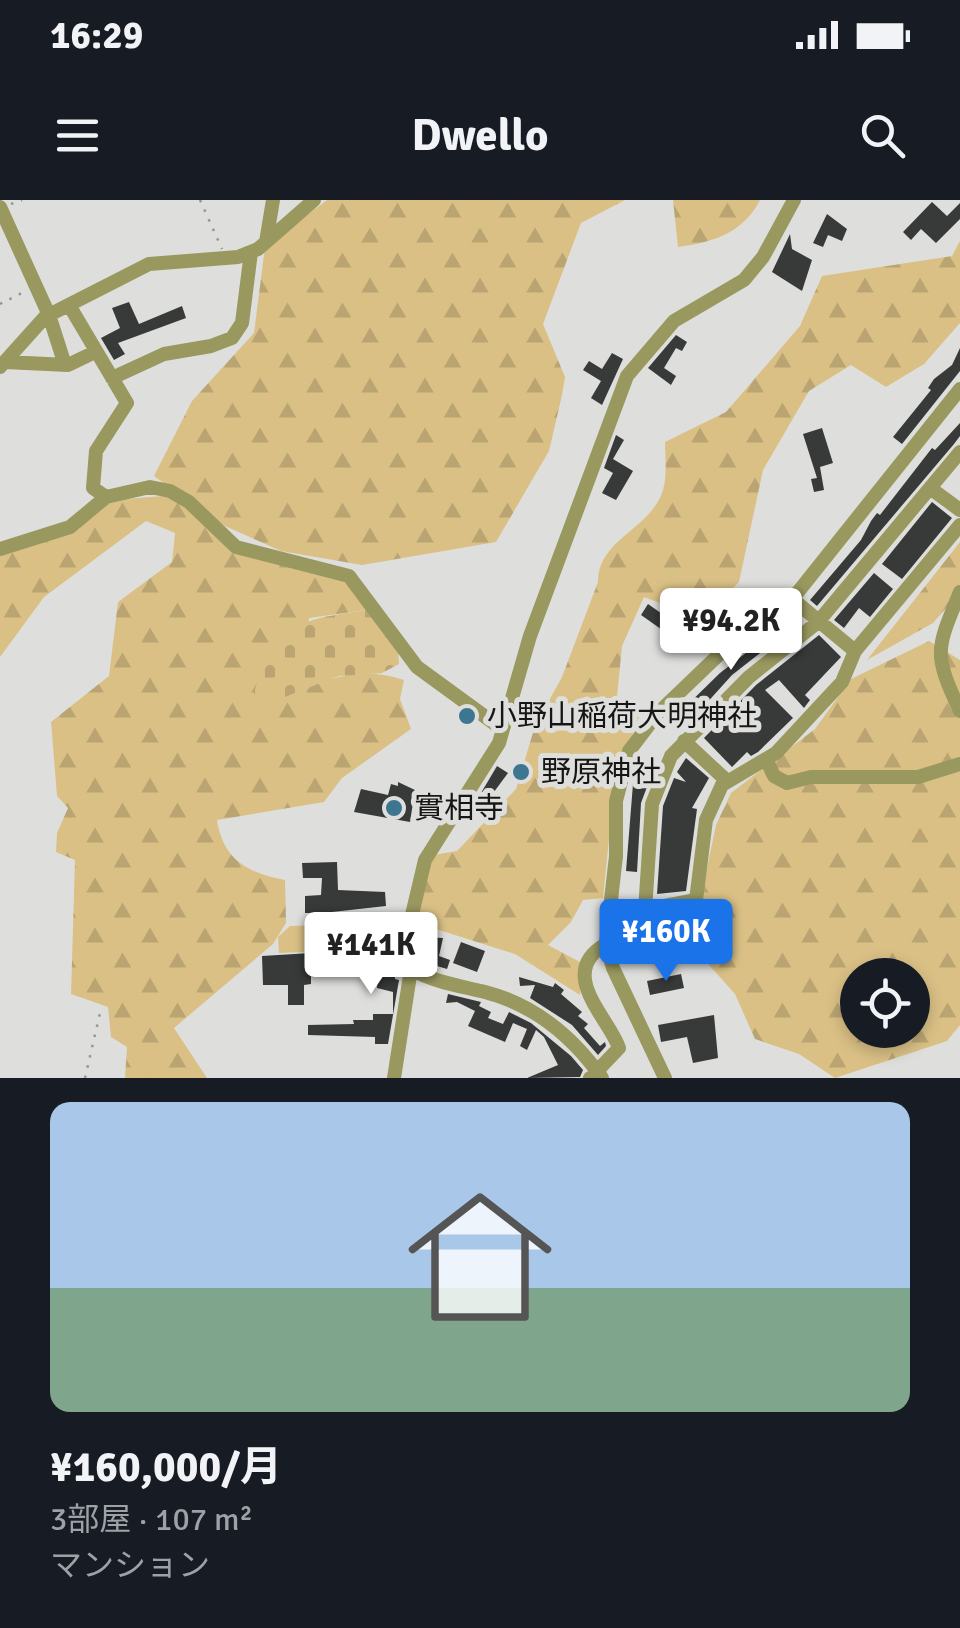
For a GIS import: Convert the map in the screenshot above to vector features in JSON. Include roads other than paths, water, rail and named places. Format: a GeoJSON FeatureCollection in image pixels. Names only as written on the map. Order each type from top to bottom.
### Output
{"type":"FeatureCollection","features":[{"type":"Feature","properties":{"kind":"street"},"geometry":{"type":"LineString","coordinates":[[266,242],[273,200]]}},
{"type":"Feature","properties":{"kind":"street"},"geometry":{"type":"LineString","coordinates":[[2,365],[49,315],[149,264],[226,258],[251,252],[314,200]]}},
{"type":"Feature","properties":{"kind":"street"},"geometry":{"type":"LineString","coordinates":[[394,1078],[411,969],[406,940],[425,860],[491,757],[530,636],[627,376],[674,321],[744,280],[763,256],[794,200]]}},
{"type":"Feature","properties":{"kind":"street"},"geometry":{"type":"LineString","coordinates":[[0,207],[49,315],[65,365]]}},
{"type":"Feature","properties":{"kind":"street"},"geometry":{"type":"LineString","coordinates":[[112,378],[164,354],[232,338],[242,323],[251,252]]}},
{"type":"Feature","properties":{"kind":"street"},"geometry":{"type":"LineString","coordinates":[[69,305],[127,403],[103,438],[93,464],[94,488],[106,496]]}},
{"type":"Feature","properties":{"kind":"street"},"geometry":{"type":"LineString","coordinates":[[2,365],[65,365],[96,352]]}},
{"type":"Feature","properties":{"kind":"street"},"geometry":{"type":"LineString","coordinates":[[665,1078],[613,968],[606,944],[616,856],[616,801],[629,751],[650,721],[730,644],[792,598],[960,390]]}},
{"type":"Feature","properties":{"kind":"street"},"geometry":{"type":"LineString","coordinates":[[644,911],[652,804],[662,773],[684,741],[749,677],[818,622],[960,452]]}},
{"type":"Feature","properties":{"kind":"street"},"geometry":{"type":"LineString","coordinates":[[0,549],[70,527],[106,496],[150,487],[170,492],[190,502],[236,546],[349,576],[417,667],[502,729]]}},
{"type":"Feature","properties":{"kind":"street"},"geometry":{"type":"LineString","coordinates":[[930,488],[960,510]]}},
{"type":"Feature","properties":{"kind":"street"},"geometry":{"type":"LineString","coordinates":[[607,917],[696,900],[706,820],[726,780],[766,760],[842,682],[855,651],[960,524]]}},
{"type":"Feature","properties":{"kind":"street"},"geometry":{"type":"LineString","coordinates":[[960,592],[938,648],[940,663],[960,711]]}},
{"type":"Feature","properties":{"kind":"street"},"geometry":{"type":"LineString","coordinates":[[792,598],[855,651]]}},
{"type":"Feature","properties":{"kind":"street"},"geometry":{"type":"LineString","coordinates":[[684,741],[726,780]]}},
{"type":"Feature","properties":{"kind":"street"},"geometry":{"type":"LineString","coordinates":[[766,760],[774,776],[787,783],[812,777],[918,776],[960,764]]}},
{"type":"Feature","properties":{"kind":"street"},"geometry":{"type":"LineString","coordinates":[[597,1077],[599,1068],[619,1048],[592,1006],[586,979],[592,959],[606,944]]}},
{"type":"Feature","properties":{"kind":"street"},"geometry":{"type":"LineString","coordinates":[[411,969],[509,1000],[541,1017],[565,1033],[597,1077]]}},
{"type":"Feature","properties":{"kind":"place","name":"小野山稲荷大明神社"},"geometry":{"type":"Point","coordinates":[467,716]}},
{"type":"Feature","properties":{"kind":"place","name":"野原神社"},"geometry":{"type":"Point","coordinates":[521,772]}},
{"type":"Feature","properties":{"kind":"place","name":"實相寺"},"geometry":{"type":"Point","coordinates":[394,808]}}]}
